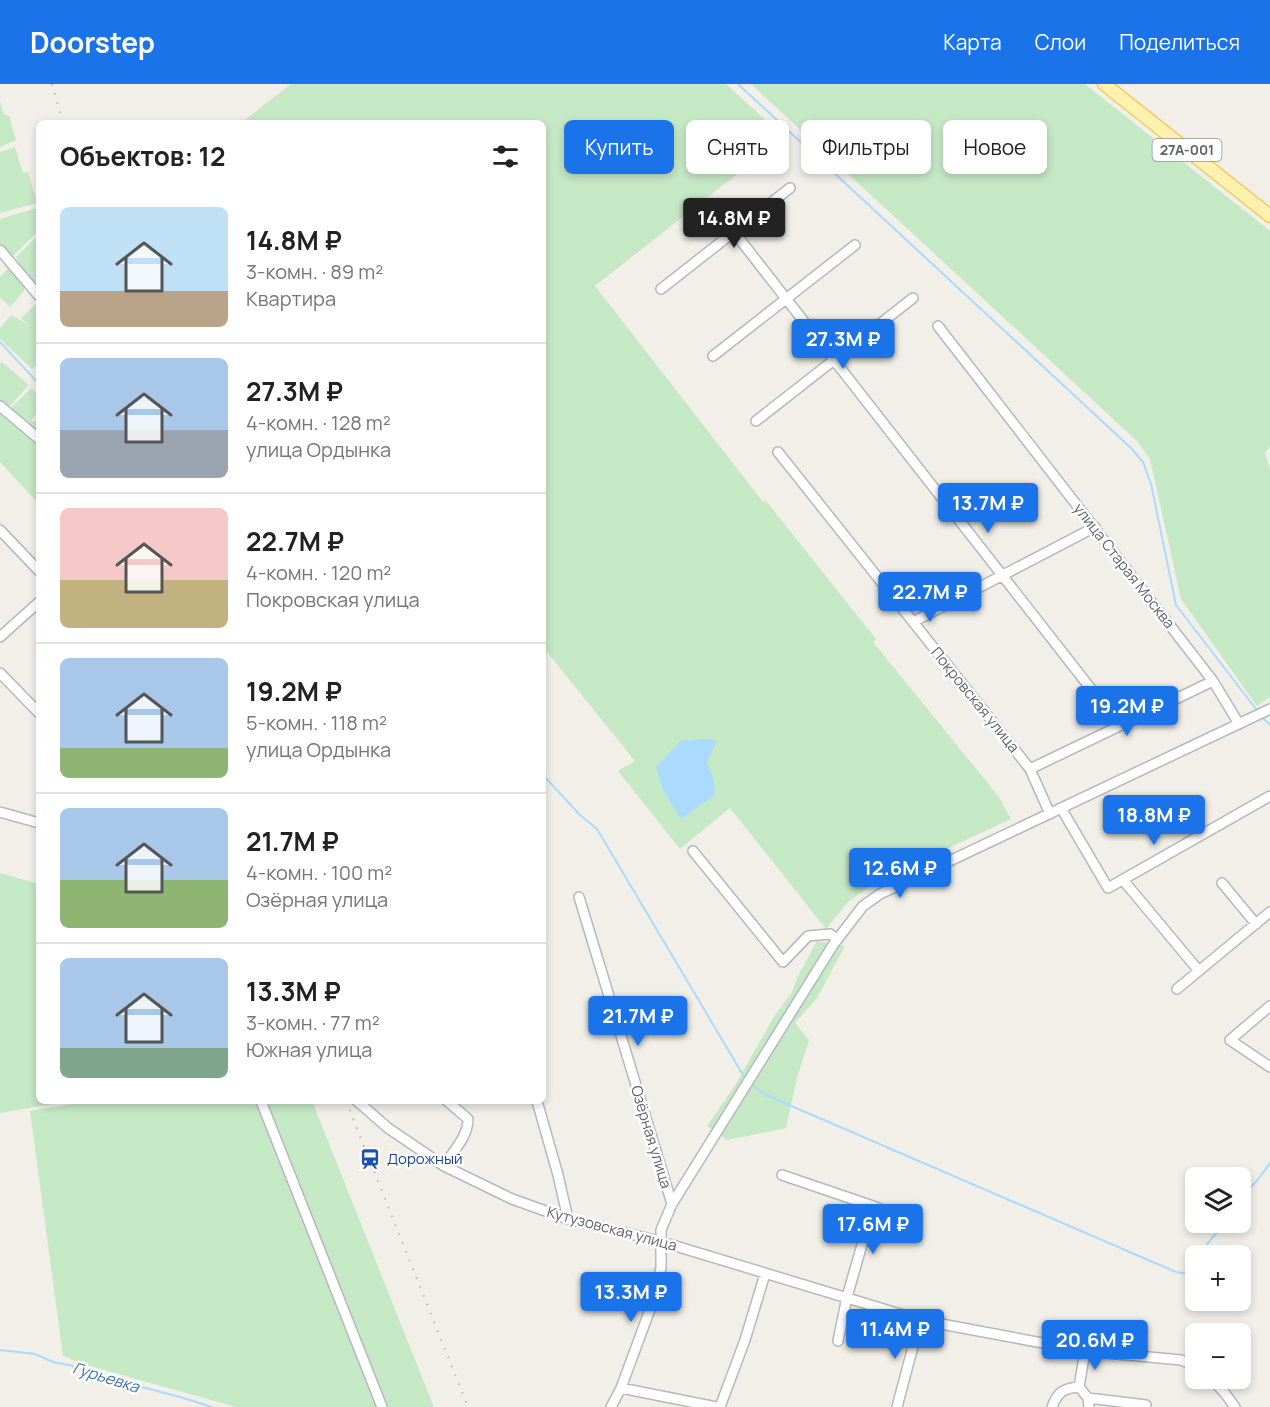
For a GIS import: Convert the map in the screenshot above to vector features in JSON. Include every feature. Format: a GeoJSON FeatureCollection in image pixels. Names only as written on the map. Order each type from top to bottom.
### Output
{"type":"FeatureCollection","features":[{"type":"Feature","properties":{"kind":"main road","name":"27А-001"},"geometry":{"type":"LineString","coordinates":[[1104,84],[1270,216]]}},
{"type":"Feature","properties":{"kind":"street"},"geometry":{"type":"LineString","coordinates":[[661,289],[790,188]]}},
{"type":"Feature","properties":{"kind":"street"},"geometry":{"type":"LineString","coordinates":[[734,232],[1120,726]]}},
{"type":"Feature","properties":{"kind":"street"},"geometry":{"type":"LineString","coordinates":[[713,356],[855,245]]}},
{"type":"Feature","properties":{"kind":"street"},"geometry":{"type":"LineString","coordinates":[[0,250],[36,292]]}},
{"type":"Feature","properties":{"kind":"street"},"geometry":{"type":"LineString","coordinates":[[756,421],[913,298]]}},
{"type":"Feature","properties":{"kind":"street","name":"улица Старая Москва"},"geometry":{"type":"LineString","coordinates":[[938,326],[1213,681],[1239,724]]}},
{"type":"Feature","properties":{"kind":"street"},"geometry":{"type":"LineString","coordinates":[[0,406],[36,436]]}},
{"type":"Feature","properties":{"kind":"street","name":"Покровская улица"},"geometry":{"type":"LineString","coordinates":[[778,452],[1030,769],[1050,814]]}},
{"type":"Feature","properties":{"kind":"street"},"geometry":{"type":"LineString","coordinates":[[913,622],[1095,527]]}},
{"type":"Feature","properties":{"kind":"street"},"geometry":{"type":"LineString","coordinates":[[0,530],[36,569]]}},
{"type":"Feature","properties":{"kind":"street"},"geometry":{"type":"LineString","coordinates":[[0,637],[36,605]]}},
{"type":"Feature","properties":{"kind":"street"},"geometry":{"type":"LineString","coordinates":[[0,673],[36,710]]}},
{"type":"Feature","properties":{"kind":"street"},"geometry":{"type":"LineString","coordinates":[[1030,769],[1213,681]]}},
{"type":"Feature","properties":{"kind":"street"},"geometry":{"type":"LineString","coordinates":[[610,1407],[621,1388],[652,1304],[661,1268],[659,1241],[661,1230],[672,1204],[837,939],[863,906],[880,894],[1270,709]]}},
{"type":"Feature","properties":{"kind":"street"},"geometry":{"type":"LineString","coordinates":[[1061,808],[1108,888],[1270,796]]}},
{"type":"Feature","properties":{"kind":"street"},"geometry":{"type":"LineString","coordinates":[[0,812],[36,822]]}},
{"type":"Feature","properties":{"kind":"street"},"geometry":{"type":"LineString","coordinates":[[693,851],[783,962],[808,936],[830,934],[837,939]]}},
{"type":"Feature","properties":{"kind":"street"},"geometry":{"type":"LineString","coordinates":[[1123,880],[1199,971]]}},
{"type":"Feature","properties":{"kind":"street"},"geometry":{"type":"LineString","coordinates":[[1222,883],[1256,924]]}},
{"type":"Feature","properties":{"kind":"street","name":"Озёрная улица"},"geometry":{"type":"LineString","coordinates":[[579,897],[672,1204]]}},
{"type":"Feature","properties":{"kind":"street"},"geometry":{"type":"LineString","coordinates":[[1177,989],[1270,912]]}},
{"type":"Feature","properties":{"kind":"street"},"geometry":{"type":"LineString","coordinates":[[1270,1006],[1230,1040],[1270,1067]]}},
{"type":"Feature","properties":{"kind":"street"},"geometry":{"type":"LineString","coordinates":[[262,1104],[382,1407]]}},
{"type":"Feature","properties":{"kind":"street","name":"Кутузовская улица"},"geometry":{"type":"LineString","coordinates":[[360,1104],[388,1128],[444,1166],[512,1199],[568,1219],[659,1241],[920,1320],[1085,1352],[1185,1362]]}},
{"type":"Feature","properties":{"kind":"street"},"geometry":{"type":"LineString","coordinates":[[444,1166],[466,1135],[468,1126],[468,1119],[450,1104]]}},
{"type":"Feature","properties":{"kind":"street"},"geometry":{"type":"LineString","coordinates":[[538,1104],[568,1219]]}},
{"type":"Feature","properties":{"kind":"street"},"geometry":{"type":"LineString","coordinates":[[782,1175],[917,1223]]}},
{"type":"Feature","properties":{"kind":"street"},"geometry":{"type":"LineString","coordinates":[[838,1341],[847,1297],[873,1206]]}},
{"type":"Feature","properties":{"kind":"street"},"geometry":{"type":"LineString","coordinates":[[621,1388],[718,1407],[745,1340],[765,1274]]}},
{"type":"Feature","properties":{"kind":"street"},"geometry":{"type":"LineString","coordinates":[[897,1407],[920,1320]]}},
{"type":"Feature","properties":{"kind":"street"},"geometry":{"type":"LineString","coordinates":[[1085,1352],[1079,1387],[1088,1402],[1146,1405]]}},
{"type":"Feature","properties":{"kind":"street"},"geometry":{"type":"LineString","coordinates":[[1052,1407],[1056,1397],[1063,1390],[1079,1387]]}},
{"type":"Feature","properties":{"kind":"street"},"geometry":{"type":"LineString","coordinates":[[1221,1389],[1235,1407]]}},
{"type":"Feature","properties":{"kind":"green space"},"geometry":{"type":"Polygon","coordinates":[[[291,84],[726,84],[765,120],[686,120],[686,174],[737,174],[595,286],[763,502],[766,501],[876,639],[873,642],[999,797],[1011,819],[877,881],[848,902],[826,929],[730,808],[680,849],[618,771],[635,761],[546,651],[546,120],[245,120],[291,84]]]}},
{"type":"Feature","properties":{"kind":"green space"},"geometry":{"type":"Polygon","coordinates":[[[751,84],[1085,84],[1270,231],[1270,446],[1265,453],[1270,470],[1270,697],[1257,706],[1181,599],[1150,459],[1137,441],[848,174],[931,174],[931,120],[801,120],[801,130],[751,84]]]}},
{"type":"Feature","properties":{"kind":"green space"},"geometry":{"type":"Polygon","coordinates":[[[0,102],[4,114],[9,116],[16,140],[0,147],[0,102]]]}},
{"type":"Feature","properties":{"kind":"green space"},"geometry":{"type":"Polygon","coordinates":[[[15,147],[23,173],[28,172],[36,203],[0,213],[0,152],[15,147]]]}},
{"type":"Feature","properties":{"kind":"green space"},"geometry":{"type":"Polygon","coordinates":[[[36,208],[36,233],[13,256],[9,256],[0,246],[0,219],[36,208]]]}},
{"type":"Feature","properties":{"kind":"green space"},"geometry":{"type":"Polygon","coordinates":[[[36,237],[36,287],[22,270],[16,257],[36,237]]]}},
{"type":"Feature","properties":{"kind":"green space"},"geometry":{"type":"Polygon","coordinates":[[[8,268],[24,286],[24,291],[10,307],[0,297],[0,277],[8,268]]]}},
{"type":"Feature","properties":{"kind":"green space"},"geometry":{"type":"Polygon","coordinates":[[[36,304],[36,365],[32,369],[0,339],[0,328],[11,315],[27,324],[21,318],[36,304]]]}},
{"type":"Feature","properties":{"kind":"green space"},"geometry":{"type":"Polygon","coordinates":[[[2,362],[29,385],[8,408],[0,401],[0,364],[2,362]]]}},
{"type":"Feature","properties":{"kind":"green space"},"geometry":{"type":"Polygon","coordinates":[[[31,388],[36,393],[36,414],[31,420],[34,422],[36,420],[36,433],[30,426],[10,409],[31,388]]]}},
{"type":"Feature","properties":{"kind":"green space"},"geometry":{"type":"Polygon","coordinates":[[[0,410],[36,441],[36,501],[0,462],[0,410]]]}},
{"type":"Feature","properties":{"kind":"green space"},"geometry":{"type":"Polygon","coordinates":[[[0,873],[36,883],[36,1104],[52,1104],[0,1113],[0,873]]]}},
{"type":"Feature","properties":{"kind":"green space"},"geometry":{"type":"Polygon","coordinates":[[[817,941],[845,946],[817,998],[795,1023],[809,1040],[797,1078],[786,1128],[727,1140],[707,1126],[734,1087],[775,1015],[792,992],[817,941]]]}},
{"type":"Feature","properties":{"kind":"green space"},"geometry":{"type":"Polygon","coordinates":[[[71,1104],[258,1104],[379,1407],[236,1407],[83,1364],[63,1356],[30,1111],[71,1104]]]}},
{"type":"Feature","properties":{"kind":"green space"},"geometry":{"type":"Polygon","coordinates":[[[266,1104],[313,1104],[434,1407],[387,1407],[266,1104]]]}},
{"type":"Feature","properties":{"kind":"water"},"geometry":{"type":"Polygon","coordinates":[[[717,740],[707,762],[714,781],[715,795],[681,819],[663,790],[656,767],[681,741],[717,740]]]}},
{"type":"Feature","properties":{"kind":"waterway"},"geometry":{"type":"LineString","coordinates":[[738,84],[1131,448],[1143,462],[1151,484],[1176,605],[1259,713]]}},
{"type":"Feature","properties":{"kind":"waterway"},"geometry":{"type":"LineString","coordinates":[[0,342],[36,381]]}},
{"type":"Feature","properties":{"kind":"waterway"},"geometry":{"type":"LineString","coordinates":[[1262,717],[1270,725]]}},
{"type":"Feature","properties":{"kind":"waterway"},"geometry":{"type":"LineString","coordinates":[[546,778],[581,816],[597,829],[746,1080]]}},
{"type":"Feature","properties":{"kind":"waterway"},"geometry":{"type":"LineString","coordinates":[[751,1084],[766,1095],[1176,1272],[1185,1274]]}},
{"type":"Feature","properties":{"kind":"waterway"},"geometry":{"type":"LineString","coordinates":[[1251,1187],[1270,1163]]}},
{"type":"Feature","properties":{"kind":"waterway"},"geometry":{"type":"LineString","coordinates":[[1206,1245],[1216,1233]]}},
{"type":"Feature","properties":{"kind":"waterway","name":"Гурьевка"},"geometry":{"type":"LineString","coordinates":[[0,1350],[35,1354],[53,1362],[74,1366],[88,1373],[212,1407]]}},
{"type":"Feature","properties":{"kind":"railway"},"geometry":{"type":"LineString","coordinates":[[52,84],[62,120]]}},
{"type":"Feature","properties":{"kind":"railway"},"geometry":{"type":"LineString","coordinates":[[347,1104],[468,1407]]}},
{"type":"Feature","properties":{"kind":"place","name":"Дорожный"},"geometry":{"type":"Point","coordinates":[370,1159]}}]}
